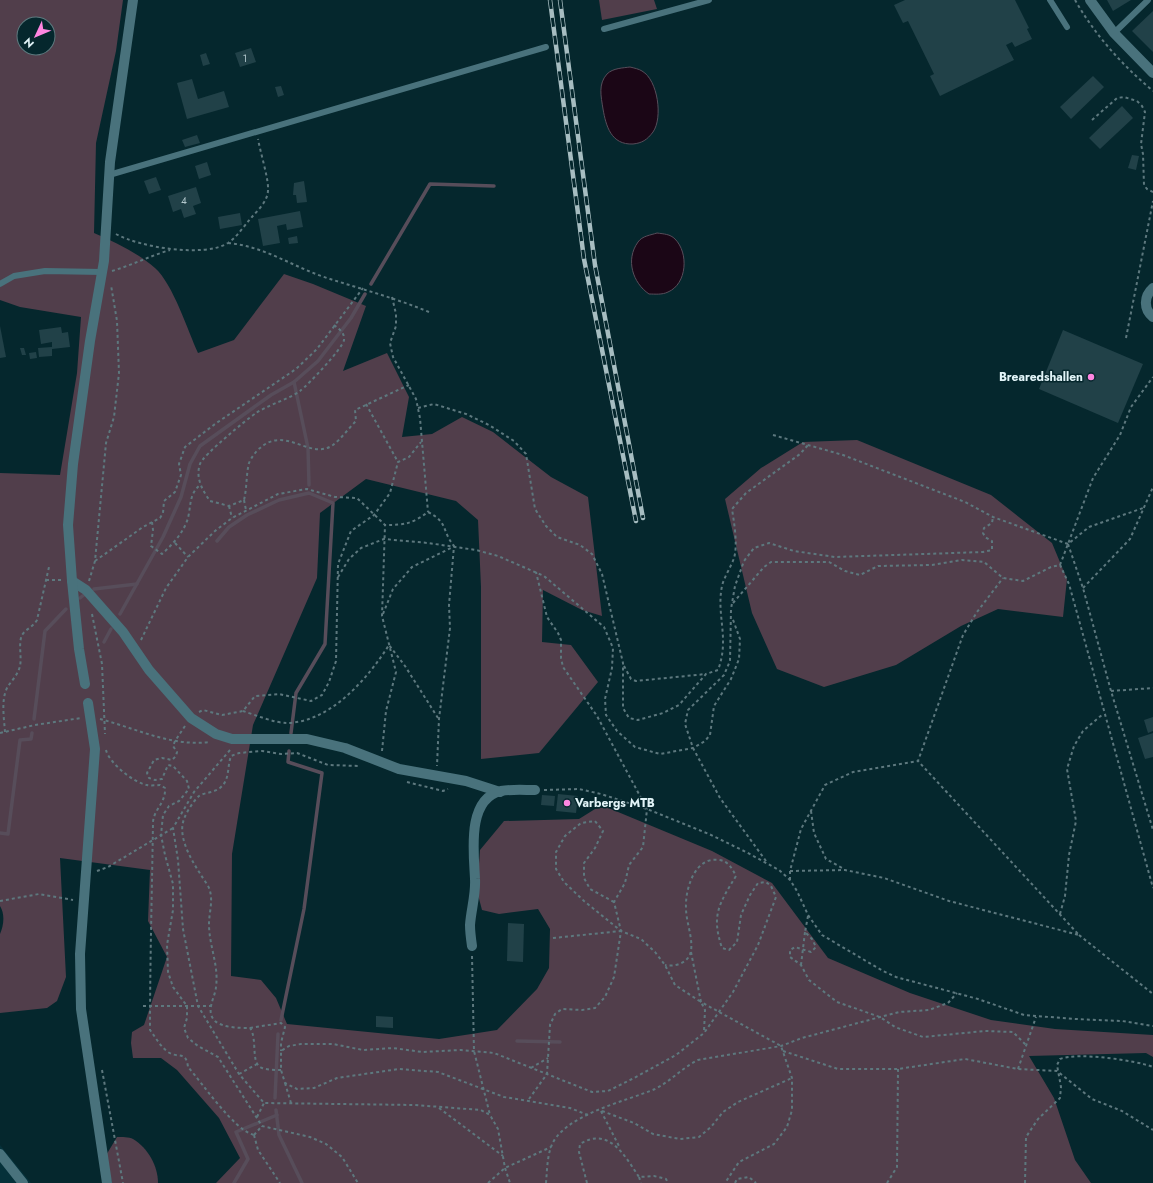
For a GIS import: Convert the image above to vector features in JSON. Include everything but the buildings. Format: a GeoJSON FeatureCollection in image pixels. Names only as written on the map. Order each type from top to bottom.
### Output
{"type":"FeatureCollection","features":[{"type":"Feature","properties":{"kind":"street"},"geometry":{"type":"LineString","coordinates":[[84,684],[72,581],[68,525],[73,464],[90,341],[104,272],[109,175],[114,125],[133,0]]}},
{"type":"Feature","properties":{"kind":"street"},"geometry":{"type":"LineString","coordinates":[[1090,0],[1114,33],[1153,73]]}},
{"type":"Feature","properties":{"kind":"street"},"geometry":{"type":"LineString","coordinates":[[1153,288],[1146,296],[1145,304],[1147,311],[1153,317]]}},
{"type":"Feature","properties":{"kind":"street"},"geometry":{"type":"LineString","coordinates":[[72,581],[86,590],[123,632],[149,670],[191,718],[216,734],[232,739],[306,739],[345,748],[399,769],[455,779],[500,792],[535,790]]}},
{"type":"Feature","properties":{"kind":"street"},"geometry":{"type":"LineString","coordinates":[[88,703],[95,749],[80,954],[81,1009],[107,1183]]}},
{"type":"Feature","properties":{"kind":"street"},"geometry":{"type":"LineString","coordinates":[[472,946],[470,926],[475,880],[472,854],[475,822],[480,808],[486,800],[500,792]]}},
{"type":"Feature","properties":{"kind":"street"},"geometry":{"type":"LineString","coordinates":[[0,1154],[23,1183]]}},
{"type":"Feature","properties":{"kind":"lane"},"geometry":{"type":"LineString","coordinates":[[604,29],[709,0]]}},
{"type":"Feature","properties":{"kind":"lane"},"geometry":{"type":"LineString","coordinates":[[1050,0],[1067,27]]}},
{"type":"Feature","properties":{"kind":"lane"},"geometry":{"type":"LineString","coordinates":[[1114,33],[1148,0]]}},
{"type":"Feature","properties":{"kind":"lane"},"geometry":{"type":"LineString","coordinates":[[109,175],[546,47]]}},
{"type":"Feature","properties":{"kind":"lane"},"geometry":{"type":"LineString","coordinates":[[0,284],[14,276],[44,271],[104,272]]}},
{"type":"Feature","properties":{"kind":"path"},"geometry":{"type":"LineString","coordinates":[[1075,0],[1094,29],[1124,65],[1153,91]]}},
{"type":"Feature","properties":{"kind":"path"},"geometry":{"type":"LineString","coordinates":[[1092,120],[1117,98],[1124,97],[1137,101],[1142,106],[1146,112],[1141,144],[1143,154],[1144,185],[1147,189],[1153,192]]}},
{"type":"Feature","properties":{"kind":"path"},"geometry":{"type":"LineString","coordinates":[[228,243],[238,234],[264,203],[268,190],[256,132]]}},
{"type":"Feature","properties":{"kind":"path"},"geometry":{"type":"LineString","coordinates":[[1126,338],[1153,201]]}},
{"type":"Feature","properties":{"kind":"path"},"geometry":{"type":"LineString","coordinates":[[106,228],[123,238],[171,250]]}},
{"type":"Feature","properties":{"kind":"path"},"geometry":{"type":"LineString","coordinates":[[86,590],[95,561],[106,443],[114,417],[119,373],[113,290],[104,272],[131,266],[152,256],[171,250],[211,248],[228,243],[244,244],[326,277],[392,297],[429,312]]}},
{"type":"Feature","properties":{"kind":"path"},"geometry":{"type":"LineString","coordinates":[[95,561],[160,518],[163,513],[164,501],[176,492],[181,475],[180,464],[185,447],[215,424],[296,369],[317,349],[363,288]]}},
{"type":"Feature","properties":{"kind":"path"},"geometry":{"type":"LineString","coordinates":[[392,297],[396,314],[396,326],[390,343],[393,357],[416,399],[428,512]]}},
{"type":"Feature","properties":{"kind":"path"},"geometry":{"type":"LineString","coordinates":[[244,500],[228,506],[210,501],[200,485],[200,465],[208,454],[257,413],[300,391],[340,348],[344,340],[343,333],[334,325]]}},
{"type":"Feature","properties":{"kind":"path"},"geometry":{"type":"LineString","coordinates":[[1153,377],[1131,407],[1120,435],[1093,478],[1060,565],[1069,584],[1103,714],[1153,888]]}},
{"type":"Feature","properties":{"kind":"path"},"geometry":{"type":"LineString","coordinates":[[246,510],[244,500],[248,485],[249,462],[258,450],[267,442],[288,440],[308,448],[319,450],[332,446],[356,421],[355,410],[409,385]]}},
{"type":"Feature","properties":{"kind":"path"},"geometry":{"type":"LineString","coordinates":[[243,711],[255,696],[279,694],[311,701],[322,695],[329,682],[336,662],[338,564],[351,530],[374,514],[390,493],[398,462],[366,404]]}},
{"type":"Feature","properties":{"kind":"path"},"geometry":{"type":"LineString","coordinates":[[418,408],[434,404],[466,414],[489,425],[514,441],[526,454],[535,509],[546,526],[557,537],[580,545],[592,554],[602,574],[623,663],[623,708],[629,718],[638,720],[663,713],[679,705],[706,674]]}},
{"type":"Feature","properties":{"kind":"path"},"geometry":{"type":"LineString","coordinates":[[773,435],[809,444],[843,455],[942,494],[994,517],[1068,544]]}},
{"type":"Feature","properties":{"kind":"path"},"geometry":{"type":"LineString","coordinates":[[398,462],[409,457],[421,442]]}},
{"type":"Feature","properties":{"kind":"path"},"geometry":{"type":"LineString","coordinates":[[623,663],[631,679],[636,681],[706,674],[718,670],[724,656],[725,635],[721,612],[722,585],[735,556],[732,509],[746,493],[800,454],[809,444]]}},
{"type":"Feature","properties":{"kind":"path"},"geometry":{"type":"LineString","coordinates":[[152,522],[153,530],[151,546],[162,554],[174,543],[188,519],[191,499],[196,489],[200,485]]}},
{"type":"Feature","properties":{"kind":"path"},"geometry":{"type":"LineString","coordinates":[[1083,588],[1130,539],[1153,487]]}},
{"type":"Feature","properties":{"kind":"path"},"geometry":{"type":"LineString","coordinates":[[136,651],[166,588],[188,557],[215,531],[232,518],[278,494],[307,489],[335,497],[357,498],[385,525],[405,525],[428,512]]}},
{"type":"Feature","properties":{"kind":"path"},"geometry":{"type":"LineString","coordinates":[[228,506],[232,518]]}},
{"type":"Feature","properties":{"kind":"path"},"geometry":{"type":"LineString","coordinates":[[1068,544],[1089,527],[1143,508]]}},
{"type":"Feature","properties":{"kind":"path"},"geometry":{"type":"LineString","coordinates":[[428,512],[442,521],[449,541],[454,546],[449,605],[450,628],[439,719],[437,777]]}},
{"type":"Feature","properties":{"kind":"path"},"geometry":{"type":"LineString","coordinates":[[767,863],[720,798],[693,748],[685,724],[688,710],[724,675],[730,661],[731,609],[735,586],[744,561],[754,548],[769,543],[794,551],[835,557],[983,552],[992,550],[992,541],[985,538],[983,534],[984,528],[992,523],[994,517]]}},
{"type":"Feature","properties":{"kind":"path"},"geometry":{"type":"LineString","coordinates":[[381,762],[386,711],[396,672],[382,616],[385,525]]}},
{"type":"Feature","properties":{"kind":"path"},"geometry":{"type":"LineString","coordinates":[[338,578],[349,559],[361,548],[384,539],[454,546],[498,556],[544,576],[604,627],[613,648],[612,668],[605,699],[606,715],[617,731],[635,747],[660,754],[693,748],[706,741],[710,734],[714,706],[731,679],[739,659],[740,639],[732,618]]}},
{"type":"Feature","properties":{"kind":"path"},"geometry":{"type":"LineString","coordinates":[[174,543],[188,557]]}},
{"type":"Feature","properties":{"kind":"path"},"geometry":{"type":"LineString","coordinates":[[1068,544],[1083,588],[1111,691],[1153,830]]}},
{"type":"Feature","properties":{"kind":"path"},"geometry":{"type":"LineString","coordinates":[[382,616],[393,589],[412,568],[454,546]]}},
{"type":"Feature","properties":{"kind":"path"},"geometry":{"type":"LineString","coordinates":[[733,603],[764,567],[771,562],[829,562],[845,571],[860,575],[878,566],[932,565],[962,560],[984,562],[1003,578],[1023,580],[1051,567],[1060,565]]}},
{"type":"Feature","properties":{"kind":"path"},"geometry":{"type":"LineString","coordinates":[[4,732],[4,699],[7,688],[14,680],[20,667],[21,638],[37,620],[49,567]]}},
{"type":"Feature","properties":{"kind":"path"},"geometry":{"type":"LineString","coordinates":[[528,1100],[547,1074],[550,1025],[555,1014],[562,1009],[582,1010],[595,1008],[605,997],[614,977],[621,931],[614,902],[625,883],[629,865],[643,847],[648,810],[598,716],[563,667],[560,640],[558,633],[547,617],[536,572]]}},
{"type":"Feature","properties":{"kind":"path"},"geometry":{"type":"LineString","coordinates":[[918,761],[963,635],[976,612],[1003,578]]}},
{"type":"Feature","properties":{"kind":"path"},"geometry":{"type":"LineString","coordinates":[[46,580],[72,581]]}},
{"type":"Feature","properties":{"kind":"path"},"geometry":{"type":"LineString","coordinates":[[92,610],[102,664],[102,690],[105,720],[104,741]]}},
{"type":"Feature","properties":{"kind":"path"},"geometry":{"type":"LineString","coordinates":[[388,644],[405,666],[439,719]]}},
{"type":"Feature","properties":{"kind":"path"},"geometry":{"type":"LineString","coordinates":[[358,1183],[342,1157],[326,1144],[310,1137],[284,1130],[273,1130],[262,1126],[218,1057],[198,1046],[188,1038],[184,1028],[187,1018],[187,1006],[173,988],[168,972],[168,945],[173,910],[174,884],[165,855],[161,835],[163,815],[168,806],[180,801],[189,789],[187,780],[173,766],[168,765],[162,779],[155,780],[149,778],[147,772],[154,760],[162,758],[172,760],[176,756],[177,752],[173,746],[174,741],[191,718],[203,710],[222,715],[243,711],[288,723],[310,719],[343,700],[375,666],[388,644]]}},
{"type":"Feature","properties":{"kind":"path"},"geometry":{"type":"LineString","coordinates":[[1111,691],[1153,688]]}},
{"type":"Feature","properties":{"kind":"path"},"geometry":{"type":"LineString","coordinates":[[1060,914],[1065,896],[1069,856],[1076,821],[1067,769],[1074,746],[1083,731],[1103,714]]}},
{"type":"Feature","properties":{"kind":"path"},"geometry":{"type":"LineString","coordinates":[[0,733],[36,725],[90,717],[105,720],[174,741],[195,744],[210,742]]}},
{"type":"Feature","properties":{"kind":"path"},"geometry":{"type":"LineString","coordinates":[[86,876],[108,867],[173,828],[194,792],[229,752],[232,739]]}},
{"type":"Feature","properties":{"kind":"path"},"geometry":{"type":"LineString","coordinates":[[106,749],[108,756],[116,766],[135,779],[148,786],[160,785],[165,788],[166,797],[153,820],[154,839],[150,916],[150,1030],[158,1043],[170,1053],[184,1056],[187,1060],[188,1067],[237,1125],[246,1133],[254,1135]]}},
{"type":"Feature","properties":{"kind":"path"},"geometry":{"type":"LineString","coordinates":[[291,1103],[280,1070],[281,1043],[286,1027],[281,1023],[250,1028],[236,1027],[216,1021],[211,1014],[211,1006],[216,988],[217,970],[212,954],[209,924],[210,890],[186,845],[182,833],[184,820],[199,796],[221,787],[228,776],[231,756],[239,753],[262,751],[293,754],[328,765],[366,767]]}},
{"type":"Feature","properties":{"kind":"path"},"geometry":{"type":"LineString","coordinates":[[790,880],[790,871],[801,829],[825,785],[853,772],[918,761]]}},
{"type":"Feature","properties":{"kind":"path"},"geometry":{"type":"LineString","coordinates":[[918,761],[1079,935],[1153,994]]}},
{"type":"Feature","properties":{"kind":"path"},"geometry":{"type":"LineString","coordinates":[[406,782],[443,791],[449,788],[455,779]]}},
{"type":"Feature","properties":{"kind":"path"},"geometry":{"type":"LineString","coordinates":[[535,790],[579,789],[601,794],[648,810],[709,834],[767,863],[779,870],[790,880],[808,915],[822,935],[896,977],[957,993],[1036,1017],[1122,1020],[1153,1026]]}},
{"type":"Feature","properties":{"kind":"path"},"geometry":{"type":"LineString","coordinates":[[811,810],[814,833],[826,858],[845,870]]}},
{"type":"Feature","properties":{"kind":"path"},"geometry":{"type":"LineString","coordinates":[[614,902],[590,889],[584,878],[584,863],[595,848],[603,831],[595,821],[581,823],[565,836],[556,852],[556,869],[564,882],[621,931],[641,939],[655,952],[665,965],[675,985],[701,1002],[781,1046],[783,1051],[792,1078],[792,1110],[787,1127],[774,1144],[739,1162],[725,1183]]}},
{"type":"Feature","properties":{"kind":"path"},"geometry":{"type":"LineString","coordinates":[[173,828],[178,860],[183,929],[198,1006],[238,1074],[264,1103],[415,1105],[481,1110],[490,1114]]}},
{"type":"Feature","properties":{"kind":"path"},"geometry":{"type":"LineString","coordinates":[[281,1051],[289,1046],[301,1044],[333,1044],[363,1050],[393,1048],[422,1052],[461,1050],[494,1053],[592,1092],[608,1090],[676,1055],[704,1032],[720,1012],[758,945],[776,897],[771,886],[766,882],[758,883],[754,888],[741,915],[737,942],[729,950],[722,948],[717,933],[716,915],[736,876],[730,865],[721,860],[710,859],[698,866],[690,882],[686,907],[691,952],[701,1002],[705,1010],[704,1032]]}},
{"type":"Feature","properties":{"kind":"path"},"geometry":{"type":"LineString","coordinates":[[790,871],[845,870],[884,878],[949,901],[1079,935]]}},
{"type":"Feature","properties":{"kind":"path"},"geometry":{"type":"LineString","coordinates":[[0,901],[39,894],[84,902]]}},
{"type":"Feature","properties":{"kind":"path"},"geometry":{"type":"LineString","coordinates":[[801,965],[808,915]]}},
{"type":"Feature","properties":{"kind":"path"},"geometry":{"type":"LineString","coordinates":[[553,938],[621,931]]}},
{"type":"Feature","properties":{"kind":"path"},"geometry":{"type":"LineString","coordinates":[[806,932],[816,947],[810,952],[795,947],[790,950],[790,957],[801,965],[809,980],[837,1002],[880,1017],[895,1027],[923,1037],[985,1031],[1013,1032],[1026,1045]]}},
{"type":"Feature","properties":{"kind":"path"},"geometry":{"type":"LineString","coordinates":[[472,946],[474,1051],[482,1089],[490,1114],[498,1129],[505,1168],[510,1183]]}},
{"type":"Feature","properties":{"kind":"path"},"geometry":{"type":"LineString","coordinates":[[665,965],[674,967],[684,962],[691,952]]}},
{"type":"Feature","properties":{"kind":"path"},"geometry":{"type":"LineString","coordinates":[[488,1183],[505,1168],[551,1146],[567,1127],[588,1115],[656,1088],[689,1064],[698,1060],[781,1046],[880,1017],[942,1007],[953,999],[957,993]]}},
{"type":"Feature","properties":{"kind":"path"},"geometry":{"type":"LineString","coordinates":[[143,1006],[211,1006]]}},
{"type":"Feature","properties":{"kind":"path"},"geometry":{"type":"LineString","coordinates":[[1018,1069],[1036,1017]]}},
{"type":"Feature","properties":{"kind":"path"},"geometry":{"type":"LineString","coordinates":[[250,1028],[254,1033],[257,1064],[261,1068],[280,1070]]}},
{"type":"Feature","properties":{"kind":"path"},"geometry":{"type":"LineString","coordinates":[[783,1051],[838,1069],[898,1069],[965,1059],[1018,1069],[1057,1070],[1092,1099],[1122,1111],[1153,1130]]}},
{"type":"Feature","properties":{"kind":"path"},"geometry":{"type":"LineString","coordinates":[[1024,1183],[1026,1137],[1038,1119],[1060,1098],[1061,1087],[1057,1065],[1060,1059],[1079,1056],[1129,1061],[1153,1067]]}},
{"type":"Feature","properties":{"kind":"path"},"geometry":{"type":"LineString","coordinates":[[531,1068],[548,1058]]}},
{"type":"Feature","properties":{"kind":"path"},"geometry":{"type":"LineString","coordinates":[[238,1074],[257,1064]]}},
{"type":"Feature","properties":{"kind":"path"},"geometry":{"type":"LineString","coordinates":[[101,1065],[123,1183]]}},
{"type":"Feature","properties":{"kind":"path"},"geometry":{"type":"LineString","coordinates":[[285,1083],[297,1089],[314,1088],[337,1078],[399,1069],[438,1072],[504,1097],[570,1108],[588,1115]]}},
{"type":"Feature","properties":{"kind":"path"},"geometry":{"type":"LineString","coordinates":[[887,1183],[897,1167],[898,1069]]}},
{"type":"Feature","properties":{"kind":"path"},"geometry":{"type":"LineString","coordinates":[[601,1110],[634,1123],[652,1134],[680,1139],[699,1137],[711,1127],[723,1112],[738,1102],[792,1078]]}},
{"type":"Feature","properties":{"kind":"path"},"geometry":{"type":"LineString","coordinates":[[257,1117],[264,1103]]}},
{"type":"Feature","properties":{"kind":"path"},"geometry":{"type":"LineString","coordinates":[[439,1108],[504,1156]]}},
{"type":"Feature","properties":{"kind":"path"},"geometry":{"type":"LineString","coordinates":[[601,1110],[621,1150],[639,1177],[641,1183]]}},
{"type":"Feature","properties":{"kind":"path"},"geometry":{"type":"LineString","coordinates":[[254,1135],[262,1126]]}},
{"type":"Feature","properties":{"kind":"path"},"geometry":{"type":"LineString","coordinates":[[254,1135],[258,1150],[278,1182]]}},
{"type":"Feature","properties":{"kind":"path"},"geometry":{"type":"LineString","coordinates":[[587,1183],[579,1152],[580,1144],[589,1138],[600,1138],[610,1142],[621,1150]]}},
{"type":"Feature","properties":{"kind":"path"},"geometry":{"type":"LineString","coordinates":[[546,1183],[551,1146]]}},
{"type":"Feature","properties":{"kind":"path"},"geometry":{"type":"LineString","coordinates":[[639,1177],[654,1176],[666,1179],[668,1183]]}},
{"type":"Feature","properties":{"kind":"path"},"geometry":{"type":"LineString","coordinates":[[735,1183],[737,1180],[749,1177],[756,1183]]}},
{"type":"Feature","properties":{"kind":"shaded area"},"geometry":{"type":"Polygon","coordinates":[[[0,0],[123,0],[116,51],[96,143],[94,233],[134,253],[162,275],[180,308],[198,353],[234,340],[284,274],[313,284],[366,306],[343,371],[387,353],[409,397],[402,437],[432,434],[462,417],[493,432],[551,477],[588,497],[602,616],[582,610],[543,590],[542,642],[571,645],[598,682],[539,753],[481,759],[481,587],[478,520],[456,501],[366,479],[320,513],[317,578],[253,725],[232,854],[231,976],[261,980],[276,998],[287,1024],[439,1039],[497,1030],[537,989],[549,968],[550,929],[538,909],[499,914],[482,910],[477,891],[480,850],[504,821],[579,819],[595,809],[606,807],[712,851],[772,883],[828,958],[910,993],[991,1020],[1055,1029],[1153,1035],[1153,1057],[1146,1053],[1029,1056],[1054,1098],[1075,1160],[1091,1183],[216,1183],[240,1158],[219,1118],[177,1070],[161,1058],[133,1058],[131,1043],[132,1032],[144,1025],[167,957],[148,921],[150,870],[60,858],[66,977],[57,1001],[47,1008],[0,1013],[0,934],[3,912],[0,906],[0,473],[60,475],[77,373],[81,317],[20,307],[0,300],[0,0]]]}},
{"type":"Feature","properties":{"kind":"shaded area"},"geometry":{"type":"Polygon","coordinates":[[[599,0],[654,0],[657,9],[602,20],[599,0]]]}},
{"type":"Feature","properties":{"kind":"shaded area"},"geometry":{"type":"Polygon","coordinates":[[[630,67],[641,70],[652,82],[658,109],[658,118],[653,132],[644,141],[633,144],[619,141],[611,133],[606,122],[601,95],[602,82],[609,72],[615,69],[630,67]]]}},
{"type":"Feature","properties":{"kind":"shaded area"},"geometry":{"type":"Polygon","coordinates":[[[657,233],[669,235],[675,239],[682,252],[684,268],[679,282],[674,288],[663,294],[649,294],[643,289],[635,277],[632,256],[634,249],[642,238],[657,233]]]}},
{"type":"Feature","properties":{"kind":"shaded area"},"geometry":{"type":"Polygon","coordinates":[[[857,440],[991,495],[1052,543],[1067,579],[1063,617],[998,609],[961,626],[896,665],[824,687],[777,669],[752,613],[725,499],[761,468],[803,442],[857,440]]]}},
{"type":"Feature","properties":{"kind":"shaded area"},"geometry":{"type":"Polygon","coordinates":[[[117,1137],[131,1138],[148,1152],[156,1170],[158,1183],[112,1183],[105,1157],[117,1137]]]}},
{"type":"Feature","properties":{"kind":"shaded area"},"geometry":{"type":"Polygon","coordinates":[[[0,1145],[31,1183],[0,1183],[0,1145]]]}},
{"type":"Feature","properties":{"kind":"waterway"},"geometry":{"type":"LineString","coordinates":[[371,284],[430,184],[494,186]]}},
{"type":"Feature","properties":{"kind":"waterway"},"geometry":{"type":"LineString","coordinates":[[120,614],[163,537],[181,497],[190,464],[200,446],[271,395],[294,382],[318,361],[351,318],[365,294]]}},
{"type":"Feature","properties":{"kind":"waterway"},"geometry":{"type":"LineString","coordinates":[[294,382],[308,448],[309,485]]}},
{"type":"Feature","properties":{"kind":"waterway"},"geometry":{"type":"LineString","coordinates":[[217,541],[229,527],[247,515],[279,500],[309,493],[333,503],[325,644],[296,693],[291,733]]}},
{"type":"Feature","properties":{"kind":"waterway"},"geometry":{"type":"LineString","coordinates":[[94,589],[137,584]]}},
{"type":"Feature","properties":{"kind":"waterway"},"geometry":{"type":"LineString","coordinates":[[80,598],[85,594]]}},
{"type":"Feature","properties":{"kind":"waterway"},"geometry":{"type":"LineString","coordinates":[[34,719],[45,631],[66,609]]}},
{"type":"Feature","properties":{"kind":"waterway"},"geometry":{"type":"LineString","coordinates":[[104,642],[111,629]]}},
{"type":"Feature","properties":{"kind":"waterway"},"geometry":{"type":"LineString","coordinates":[[0,833],[8,834],[20,740],[31,739],[32,733]]}},
{"type":"Feature","properties":{"kind":"waterway"},"geometry":{"type":"LineString","coordinates":[[281,1020],[304,909],[322,773],[288,762],[289,751]]}},
{"type":"Feature","properties":{"kind":"waterway"},"geometry":{"type":"LineString","coordinates":[[275,1098],[278,1034]]}},
{"type":"Feature","properties":{"kind":"waterway"},"geometry":{"type":"LineString","coordinates":[[517,1041],[560,1042]]}},
{"type":"Feature","properties":{"kind":"waterway"},"geometry":{"type":"LineString","coordinates":[[276,1110],[279,1135],[302,1183]]}},
{"type":"Feature","properties":{"kind":"waterway"},"geometry":{"type":"LineString","coordinates":[[234,1183],[248,1159],[236,1132],[277,1115]]}},
{"type":"Feature","properties":{"kind":"railway"},"geometry":{"type":"LineString","coordinates":[[550,0],[584,259],[636,521]]}},
{"type":"Feature","properties":{"kind":"railway"},"geometry":{"type":"LineString","coordinates":[[560,0],[595,265],[643,518]]}},
{"type":"Feature","properties":{"kind":"place","name":"Brearedshallen"},"geometry":{"type":"Point","coordinates":[1091,377]}},
{"type":"Feature","properties":{"kind":"place","name":"Varbergs MTB"},"geometry":{"type":"Point","coordinates":[567,803]}}]}
